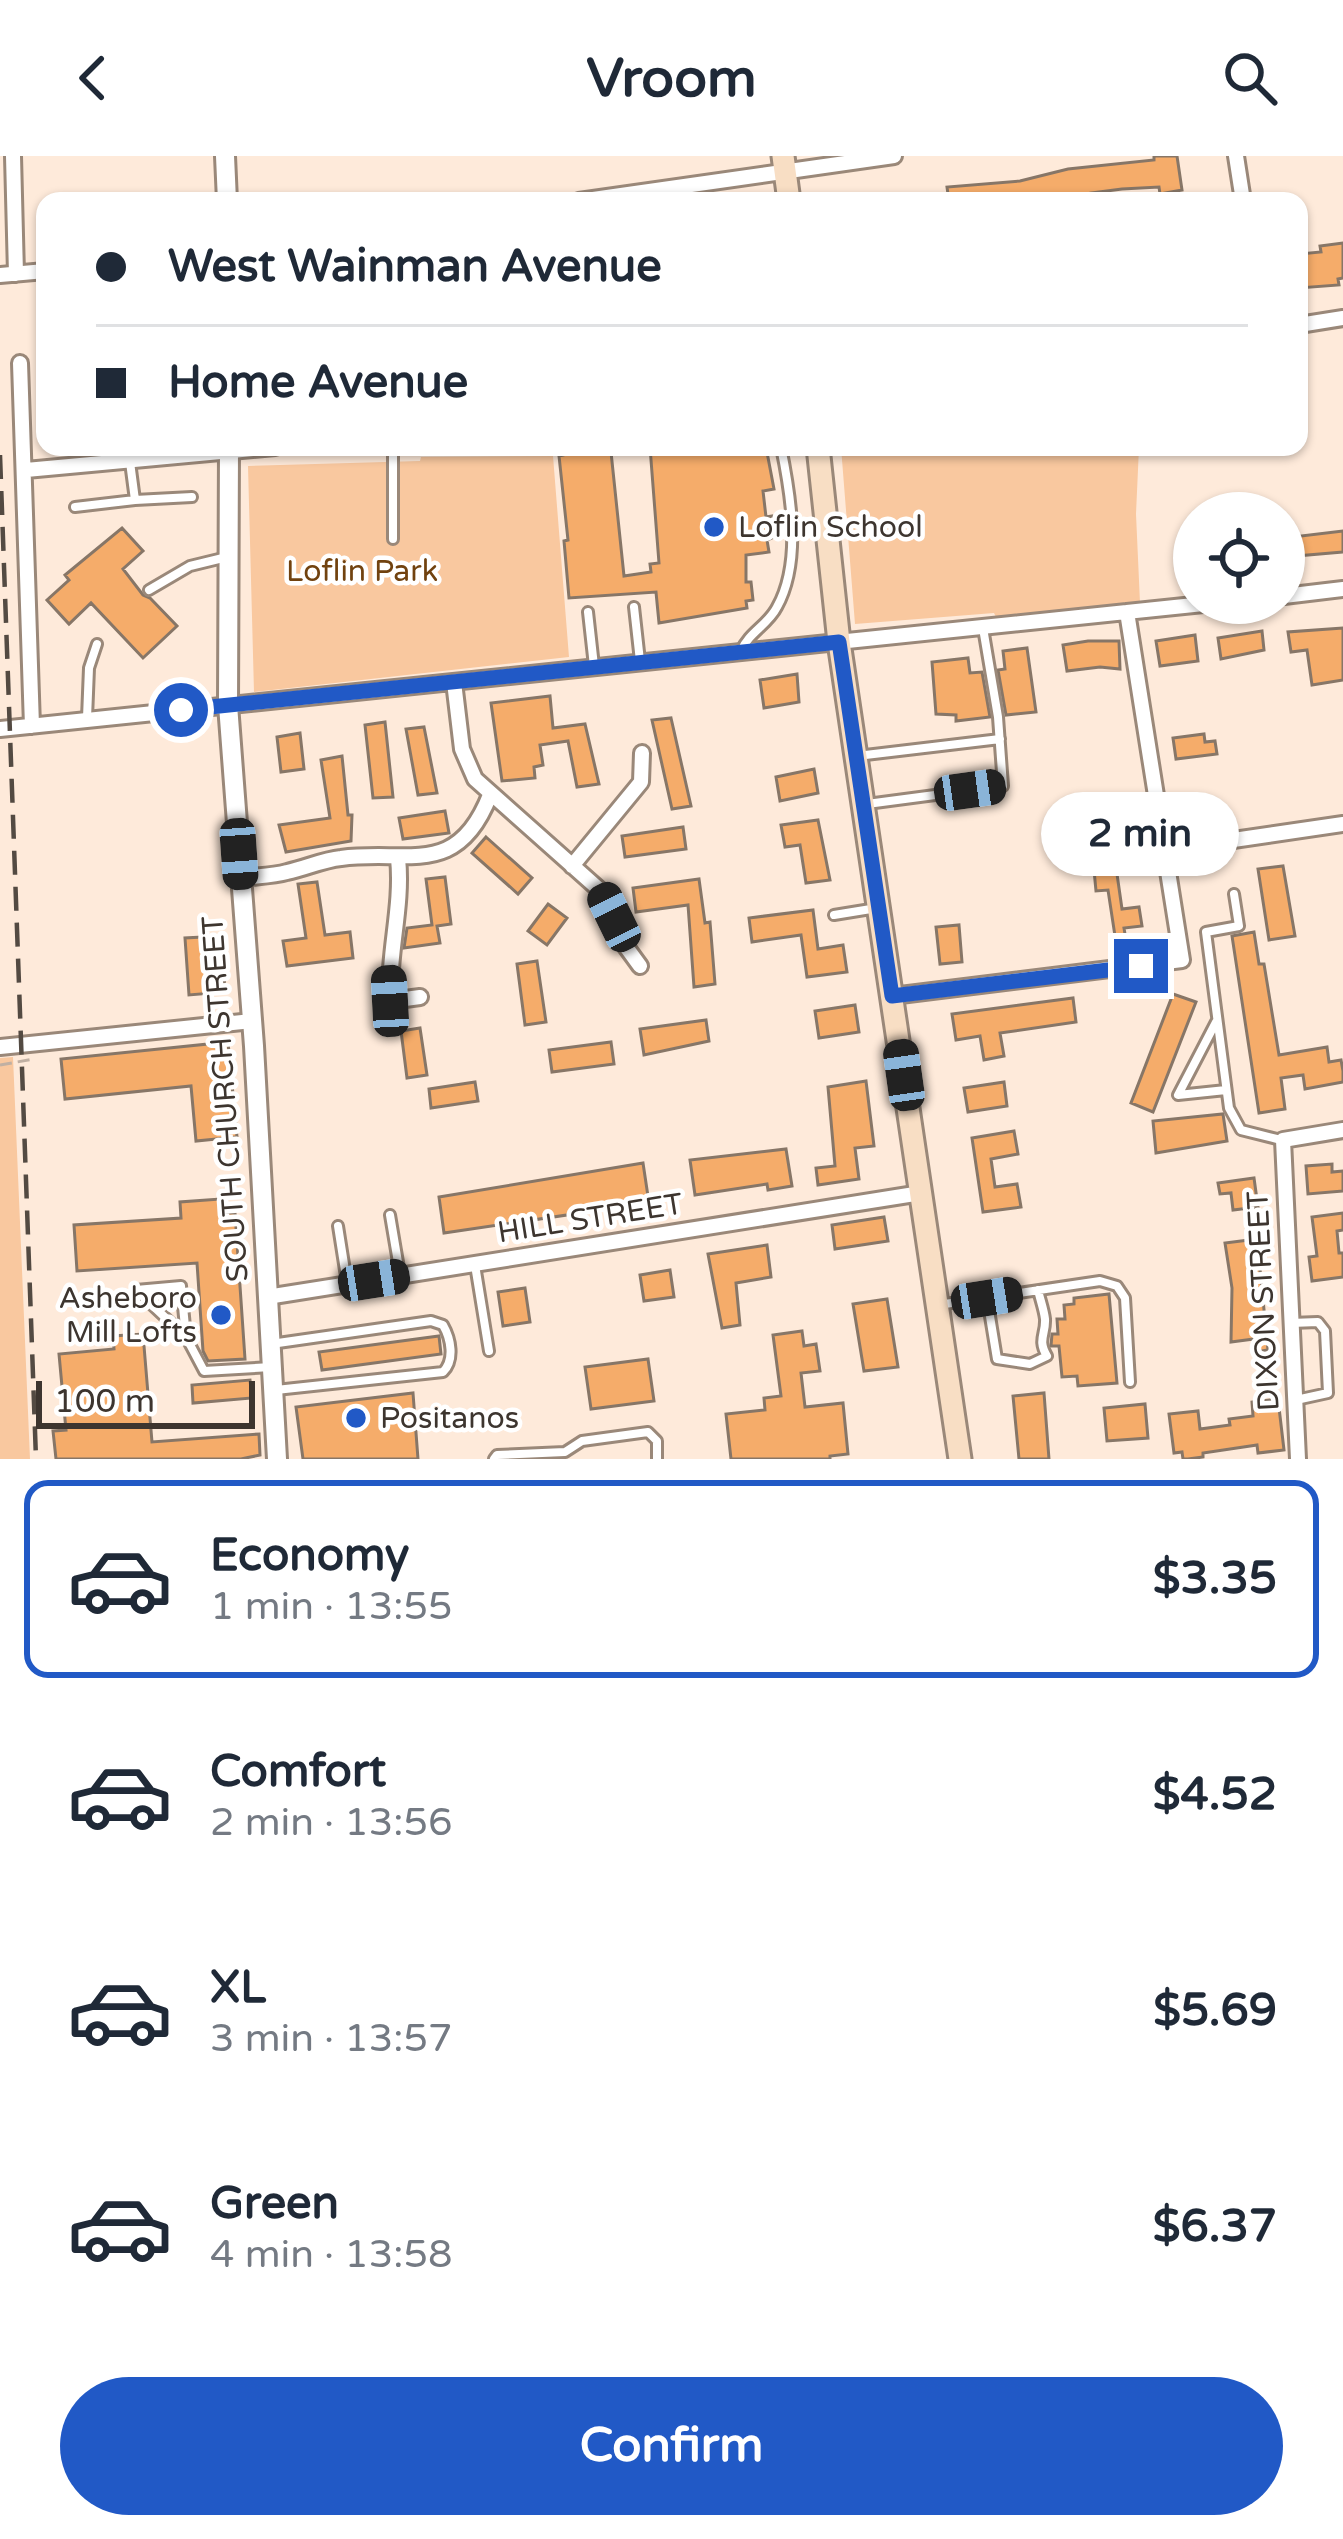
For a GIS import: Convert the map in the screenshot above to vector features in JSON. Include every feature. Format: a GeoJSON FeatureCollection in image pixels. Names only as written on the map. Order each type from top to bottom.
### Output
{"type":"FeatureCollection","features":[{"type":"Feature","properties":{"kind":"main road"},"geometry":{"type":"LineString","coordinates":[[819,456],[839,642],[960,1459]]}},
{"type":"Feature","properties":{"kind":"street"},"geometry":{"type":"LineString","coordinates":[[8,275],[13,156]]}},
{"type":"Feature","properties":{"kind":"street"},"geometry":{"type":"LineString","coordinates":[[226,156],[227,192]]}},
{"type":"Feature","properties":{"kind":"street"},"geometry":{"type":"LineString","coordinates":[[638,192],[784,164],[894,156]]}},
{"type":"Feature","properties":{"kind":"street"},"geometry":{"type":"LineString","coordinates":[[1236,156],[1242,192]]}},
{"type":"Feature","properties":{"kind":"street"},"geometry":{"type":"LineString","coordinates":[[1308,324],[1343,318]]}},
{"type":"Feature","properties":{"kind":"street"},"geometry":{"type":"LineString","coordinates":[[20,363],[32,726]]}},
{"type":"Feature","properties":{"kind":"street"},"geometry":{"type":"LineString","coordinates":[[26,470],[101,456]]}},
{"type":"Feature","properties":{"kind":"street","name":"SOUTH CHURCH STREET"},"geometry":{"type":"LineString","coordinates":[[229,456],[228,705],[277,1459]]}},
{"type":"Feature","properties":{"kind":"street"},"geometry":{"type":"LineString","coordinates":[[1305,594],[1343,589]]}},
{"type":"Feature","properties":{"kind":"street"},"geometry":{"type":"LineString","coordinates":[[0,729],[1173,607]]}},
{"type":"Feature","properties":{"kind":"street"},"geometry":{"type":"LineString","coordinates":[[892,996],[1182,961],[1127,612]]}},
{"type":"Feature","properties":{"kind":"street"},"geometry":{"type":"LineString","coordinates":[[454,682],[462,749],[475,779],[602,892],[624,944],[640,966]]}},
{"type":"Feature","properties":{"kind":"street"},"geometry":{"type":"LineString","coordinates":[[572,866],[641,782],[642,753]]}},
{"type":"Feature","properties":{"kind":"street"},"geometry":{"type":"LineString","coordinates":[[241,878],[348,857],[431,855],[453,846],[471,829],[490,796]]}},
{"type":"Feature","properties":{"kind":"street"},"geometry":{"type":"LineString","coordinates":[[1165,850],[1343,824]]}},
{"type":"Feature","properties":{"kind":"street"},"geometry":{"type":"LineString","coordinates":[[398,859],[390,1001],[420,997]]}},
{"type":"Feature","properties":{"kind":"street"},"geometry":{"type":"LineString","coordinates":[[0,1047],[252,1021]]}},
{"type":"Feature","properties":{"kind":"street"},"geometry":{"type":"LineString","coordinates":[[1282,1140],[1343,1130]]}},
{"type":"Feature","properties":{"kind":"street","name":"DIXON STREET"},"geometry":{"type":"LineString","coordinates":[[1282,1140],[1298,1459]]}},
{"type":"Feature","properties":{"kind":"street","name":"HILL STREET"},"geometry":{"type":"LineString","coordinates":[[267,1297],[921,1193]]}},
{"type":"Feature","properties":{"kind":"lane"},"geometry":{"type":"LineString","coordinates":[[135,500],[137,456]]}},
{"type":"Feature","properties":{"kind":"lane"},"geometry":{"type":"LineString","coordinates":[[393,456],[393,539]]}},
{"type":"Feature","properties":{"kind":"lane"},"geometry":{"type":"LineString","coordinates":[[741,652],[747,638],[774,614],[787,589],[790,532],[782,456]]}},
{"type":"Feature","properties":{"kind":"lane"},"geometry":{"type":"LineString","coordinates":[[75,507],[192,497]]}},
{"type":"Feature","properties":{"kind":"lane"},"geometry":{"type":"LineString","coordinates":[[149,590],[190,566],[229,557]]}},
{"type":"Feature","properties":{"kind":"lane"},"geometry":{"type":"LineString","coordinates":[[634,608],[640,663]]}},
{"type":"Feature","properties":{"kind":"lane"},"geometry":{"type":"LineString","coordinates":[[588,612],[594,668]]}},
{"type":"Feature","properties":{"kind":"lane"},"geometry":{"type":"LineString","coordinates":[[863,804],[1004,786],[983,627]]}},
{"type":"Feature","properties":{"kind":"lane"},"geometry":{"type":"LineString","coordinates":[[86,720],[89,668],[97,644]]}},
{"type":"Feature","properties":{"kind":"lane"},"geometry":{"type":"LineString","coordinates":[[856,756],[1000,739]]}},
{"type":"Feature","properties":{"kind":"lane"},"geometry":{"type":"LineString","coordinates":[[1234,894],[1238,926],[1206,932],[1229,1108],[1241,1130],[1282,1140]]}},
{"type":"Feature","properties":{"kind":"lane"},"geometry":{"type":"LineString","coordinates":[[834,915],[879,908]]}},
{"type":"Feature","properties":{"kind":"lane"},"geometry":{"type":"LineString","coordinates":[[1217,1019],[1178,1095],[1226,1090]]}},
{"type":"Feature","properties":{"kind":"lane"},"geometry":{"type":"LineString","coordinates":[[390,1215],[400,1276]]}},
{"type":"Feature","properties":{"kind":"lane"},"geometry":{"type":"LineString","coordinates":[[338,1226],[347,1284]]}},
{"type":"Feature","properties":{"kind":"lane"},"geometry":{"type":"LineString","coordinates":[[475,1264],[489,1351]]}},
{"type":"Feature","properties":{"kind":"lane"},"geometry":{"type":"LineString","coordinates":[[938,1305],[1100,1281],[1117,1286],[1126,1305],[1130,1382]]}},
{"type":"Feature","properties":{"kind":"lane"},"geometry":{"type":"LineString","coordinates":[[186,1336],[181,1286],[136,1290],[186,1336],[204,1371],[271,1367]]}},
{"type":"Feature","properties":{"kind":"lane"},"geometry":{"type":"LineString","coordinates":[[1038,1290],[1050,1334]]}},
{"type":"Feature","properties":{"kind":"lane"},"geometry":{"type":"LineString","coordinates":[[987,1298],[997,1358],[1030,1364],[1046,1356],[1052,1346]]}},
{"type":"Feature","properties":{"kind":"lane"},"geometry":{"type":"LineString","coordinates":[[1046,1320],[1040,1335],[1046,1356]]}},
{"type":"Feature","properties":{"kind":"lane"},"geometry":{"type":"LineString","coordinates":[[269,1344],[431,1322],[442,1325],[450,1346],[450,1360],[443,1372],[272,1390]]}},
{"type":"Feature","properties":{"kind":"lane"},"geometry":{"type":"LineString","coordinates":[[1291,1323],[1318,1322],[1325,1331],[1328,1393],[1295,1401]]}},
{"type":"Feature","properties":{"kind":"lane"},"geometry":{"type":"LineString","coordinates":[[494,1459],[497,1455],[565,1452],[582,1441],[648,1432],[657,1441],[657,1459]]}},
{"type":"Feature","properties":{"kind":"green space","name":"Loflin Park"},"geometry":{"type":"Polygon","coordinates":[[[553,456],[569,657],[254,692],[248,466],[553,456]]]}},
{"type":"Feature","properties":{"kind":"green space"},"geometry":{"type":"Polygon","coordinates":[[[842,456],[1139,456],[1140,603],[855,624],[842,456]]]}},
{"type":"Feature","properties":{"kind":"green space"},"geometry":{"type":"Polygon","coordinates":[[[13,1057],[30,1459],[0,1459],[0,1058],[13,1057]]]}},
{"type":"Feature","properties":{"kind":"building"},"geometry":{"type":"Polygon","coordinates":[[[1154,156],[1177,156],[1182,190],[948,192],[947,187],[1020,181],[1068,169],[1154,160],[1154,156]]]}},
{"type":"Feature","properties":{"kind":"building"},"geometry":{"type":"Polygon","coordinates":[[[1343,243],[1339,285],[1308,287],[1308,253],[1321,252],[1320,246],[1343,243]]]}},
{"type":"Feature","properties":{"kind":"building","name":"Loflin School"},"geometry":{"type":"Polygon","coordinates":[[[559,456],[611,456],[624,576],[651,572],[650,564],[659,563],[651,456],[768,456],[774,489],[763,491],[774,537],[767,540],[769,552],[746,555],[746,582],[751,582],[753,600],[746,601],[747,608],[659,623],[656,592],[569,598],[564,541],[568,540],[559,456]]]}},
{"type":"Feature","properties":{"kind":"building"},"geometry":{"type":"Polygon","coordinates":[[[122,528],[143,551],[123,569],[177,626],[143,658],[91,603],[69,624],[47,600],[69,580],[65,575],[122,528]]]}},
{"type":"Feature","properties":{"kind":"building"},"geometry":{"type":"Polygon","coordinates":[[[1343,531],[1343,552],[1305,555],[1305,536],[1343,531]]]}},
{"type":"Feature","properties":{"kind":"building"},"geometry":{"type":"Polygon","coordinates":[[[1343,628],[1343,680],[1312,685],[1307,650],[1291,652],[1288,632],[1343,628]]]}},
{"type":"Feature","properties":{"kind":"building"},"geometry":{"type":"Polygon","coordinates":[[[1262,631],[1264,650],[1221,659],[1218,638],[1262,631]]]}},
{"type":"Feature","properties":{"kind":"building"},"geometry":{"type":"Polygon","coordinates":[[[1195,635],[1198,661],[1160,666],[1156,641],[1195,635]]]}},
{"type":"Feature","properties":{"kind":"building"},"geometry":{"type":"Polygon","coordinates":[[[1119,641],[1120,669],[1067,671],[1063,645],[1119,641]]]}},
{"type":"Feature","properties":{"kind":"building"},"geometry":{"type":"Polygon","coordinates":[[[1027,648],[1036,712],[1006,715],[998,670],[1005,669],[1003,651],[1027,648]]]}},
{"type":"Feature","properties":{"kind":"building"},"geometry":{"type":"Polygon","coordinates":[[[968,658],[970,673],[982,672],[990,717],[956,721],[956,715],[936,714],[932,662],[968,658]]]}},
{"type":"Feature","properties":{"kind":"building"},"geometry":{"type":"Polygon","coordinates":[[[797,674],[799,702],[764,708],[760,680],[797,674]]]}},
{"type":"Feature","properties":{"kind":"building"},"geometry":{"type":"Polygon","coordinates":[[[550,696],[553,728],[585,724],[599,784],[577,787],[568,741],[540,745],[543,765],[534,767],[535,778],[502,781],[491,703],[550,696]]]}},
{"type":"Feature","properties":{"kind":"building"},"geometry":{"type":"Polygon","coordinates":[[[671,718],[691,806],[672,809],[652,720],[671,718]]]}},
{"type":"Feature","properties":{"kind":"building"},"geometry":{"type":"Polygon","coordinates":[[[385,722],[393,797],[373,798],[365,725],[385,722]]]}},
{"type":"Feature","properties":{"kind":"building"},"geometry":{"type":"Polygon","coordinates":[[[424,727],[437,793],[418,795],[406,729],[424,727]]]}},
{"type":"Feature","properties":{"kind":"building"},"geometry":{"type":"Polygon","coordinates":[[[300,733],[304,769],[281,772],[277,737],[300,733]]]}},
{"type":"Feature","properties":{"kind":"building"},"geometry":{"type":"Polygon","coordinates":[[[1204,734],[1205,742],[1215,741],[1217,754],[1176,759],[1173,738],[1204,734]]]}},
{"type":"Feature","properties":{"kind":"building"},"geometry":{"type":"Polygon","coordinates":[[[342,756],[348,815],[352,815],[351,841],[286,852],[279,825],[330,818],[321,760],[342,756]]]}},
{"type":"Feature","properties":{"kind":"building"},"geometry":{"type":"Polygon","coordinates":[[[814,769],[818,793],[780,801],[776,777],[814,769]]]}},
{"type":"Feature","properties":{"kind":"building"},"geometry":{"type":"Polygon","coordinates":[[[1215,802],[1218,823],[1174,829],[1171,808],[1215,802]]]}},
{"type":"Feature","properties":{"kind":"building"},"geometry":{"type":"Polygon","coordinates":[[[445,811],[449,833],[403,839],[399,818],[445,811]]]}},
{"type":"Feature","properties":{"kind":"building"},"geometry":{"type":"Polygon","coordinates":[[[818,820],[830,880],[806,883],[800,845],[785,847],[781,825],[818,820]]]}},
{"type":"Feature","properties":{"kind":"building"},"geometry":{"type":"Polygon","coordinates":[[[683,827],[686,849],[625,857],[622,836],[683,827]]]}},
{"type":"Feature","properties":{"kind":"building"},"geometry":{"type":"Polygon","coordinates":[[[486,837],[532,878],[518,894],[472,853],[486,837]]]}},
{"type":"Feature","properties":{"kind":"building"},"geometry":{"type":"Polygon","coordinates":[[[1283,866],[1295,936],[1269,940],[1258,869],[1283,866]]]}},
{"type":"Feature","properties":{"kind":"building"},"geometry":{"type":"Polygon","coordinates":[[[1116,867],[1122,909],[1139,907],[1142,926],[1124,928],[1125,934],[1115,936],[1108,890],[1096,891],[1094,870],[1116,867]]]}},
{"type":"Feature","properties":{"kind":"building"},"geometry":{"type":"Polygon","coordinates":[[[445,877],[451,924],[437,926],[440,943],[404,948],[407,928],[432,925],[426,879],[445,877]]]}},
{"type":"Feature","properties":{"kind":"building"},"geometry":{"type":"Polygon","coordinates":[[[699,879],[705,923],[710,922],[715,984],[694,987],[688,905],[636,912],[633,888],[699,879]]]}},
{"type":"Feature","properties":{"kind":"building"},"geometry":{"type":"Polygon","coordinates":[[[317,882],[325,935],[350,932],[353,958],[287,966],[283,941],[306,938],[298,884],[317,882]]]}},
{"type":"Feature","properties":{"kind":"building"},"geometry":{"type":"Polygon","coordinates":[[[548,904],[567,918],[547,945],[528,931],[548,904]]]}},
{"type":"Feature","properties":{"kind":"building"},"geometry":{"type":"Polygon","coordinates":[[[813,910],[818,949],[843,945],[847,972],[807,977],[801,935],[752,942],[749,918],[813,910]]]}},
{"type":"Feature","properties":{"kind":"building"},"geometry":{"type":"Polygon","coordinates":[[[959,925],[962,962],[940,964],[936,927],[959,925]]]}},
{"type":"Feature","properties":{"kind":"building"},"geometry":{"type":"Polygon","coordinates":[[[1254,932],[1279,1055],[1327,1047],[1329,1062],[1341,1060],[1343,1071],[1343,1082],[1305,1089],[1303,1075],[1281,1078],[1285,1109],[1259,1113],[1232,936],[1254,932]]]}},
{"type":"Feature","properties":{"kind":"building"},"geometry":{"type":"Polygon","coordinates":[[[221,936],[225,992],[189,995],[185,938],[221,936]]]}},
{"type":"Feature","properties":{"kind":"building"},"geometry":{"type":"Polygon","coordinates":[[[537,961],[546,1022],[525,1025],[517,964],[537,961]]]}},
{"type":"Feature","properties":{"kind":"building"},"geometry":{"type":"Polygon","coordinates":[[[1173,994],[1196,1002],[1153,1112],[1131,1103],[1173,994]]]}},
{"type":"Feature","properties":{"kind":"building"},"geometry":{"type":"Polygon","coordinates":[[[1073,998],[1076,1022],[1000,1033],[1004,1056],[984,1060],[980,1036],[956,1040],[952,1014],[1073,998]]]}},
{"type":"Feature","properties":{"kind":"building"},"geometry":{"type":"Polygon","coordinates":[[[855,1005],[859,1032],[819,1038],[815,1011],[855,1005]]]}},
{"type":"Feature","properties":{"kind":"building"},"geometry":{"type":"Polygon","coordinates":[[[706,1020],[709,1041],[644,1055],[640,1029],[706,1020]]]}},
{"type":"Feature","properties":{"kind":"building"},"geometry":{"type":"Polygon","coordinates":[[[420,1028],[427,1075],[407,1078],[401,1031],[420,1028]]]}},
{"type":"Feature","properties":{"kind":"building"},"geometry":{"type":"Polygon","coordinates":[[[228,1042],[237,1137],[196,1141],[191,1086],[65,1099],[61,1059],[228,1042]]]}},
{"type":"Feature","properties":{"kind":"building"},"geometry":{"type":"Polygon","coordinates":[[[611,1042],[614,1064],[552,1072],[549,1050],[611,1042]]]}},
{"type":"Feature","properties":{"kind":"building"},"geometry":{"type":"Polygon","coordinates":[[[866,1081],[874,1146],[855,1148],[859,1179],[818,1185],[816,1168],[835,1166],[828,1087],[866,1081]]]}},
{"type":"Feature","properties":{"kind":"building"},"geometry":{"type":"Polygon","coordinates":[[[475,1082],[478,1101],[431,1108],[429,1089],[475,1082]]]}},
{"type":"Feature","properties":{"kind":"building"},"geometry":{"type":"Polygon","coordinates":[[[1004,1082],[1007,1106],[968,1112],[964,1088],[1004,1082]]]}},
{"type":"Feature","properties":{"kind":"building"},"geometry":{"type":"Polygon","coordinates":[[[1223,1114],[1227,1141],[1156,1153],[1153,1121],[1223,1114]]]}},
{"type":"Feature","properties":{"kind":"building"},"geometry":{"type":"Polygon","coordinates":[[[1014,1131],[1018,1154],[991,1159],[995,1187],[1017,1184],[1021,1207],[983,1212],[972,1138],[1014,1131]]]}},
{"type":"Feature","properties":{"kind":"building"},"geometry":{"type":"Polygon","coordinates":[[[786,1149],[792,1186],[768,1190],[767,1184],[695,1195],[690,1160],[786,1149]]]}},
{"type":"Feature","properties":{"kind":"building"},"geometry":{"type":"Polygon","coordinates":[[[643,1163],[649,1203],[444,1233],[439,1197],[643,1163]]]}},
{"type":"Feature","properties":{"kind":"building"},"geometry":{"type":"Polygon","coordinates":[[[1332,1164],[1332,1172],[1343,1171],[1343,1191],[1308,1194],[1306,1166],[1332,1164]]]}},
{"type":"Feature","properties":{"kind":"building"},"geometry":{"type":"Polygon","coordinates":[[[1254,1178],[1258,1207],[1233,1210],[1231,1193],[1220,1194],[1218,1183],[1254,1178]]]}},
{"type":"Feature","properties":{"kind":"building","name":"Asheboro Mill Lofts"},"geometry":{"type":"Polygon","coordinates":[[[220,1199],[223,1213],[235,1213],[245,1359],[208,1361],[203,1351],[197,1263],[77,1271],[74,1225],[181,1218],[180,1202],[220,1199]]]}},
{"type":"Feature","properties":{"kind":"building"},"geometry":{"type":"Polygon","coordinates":[[[1343,1213],[1343,1230],[1337,1231],[1343,1277],[1312,1281],[1309,1257],[1317,1256],[1312,1217],[1343,1213]]]}},
{"type":"Feature","properties":{"kind":"building"},"geometry":{"type":"Polygon","coordinates":[[[884,1217],[888,1241],[835,1249],[832,1225],[884,1217]]]}},
{"type":"Feature","properties":{"kind":"building"},"geometry":{"type":"Polygon","coordinates":[[[1257,1239],[1268,1350],[1255,1352],[1254,1339],[1231,1342],[1232,1288],[1225,1243],[1257,1239]]]}},
{"type":"Feature","properties":{"kind":"building"},"geometry":{"type":"Polygon","coordinates":[[[767,1245],[771,1277],[736,1283],[740,1325],[722,1328],[708,1254],[767,1245]]]}},
{"type":"Feature","properties":{"kind":"building"},"geometry":{"type":"Polygon","coordinates":[[[670,1270],[674,1297],[644,1301],[640,1275],[670,1270]]]}},
{"type":"Feature","properties":{"kind":"building"},"geometry":{"type":"Polygon","coordinates":[[[525,1288],[530,1322],[503,1326],[498,1292],[525,1288]]]}},
{"type":"Feature","properties":{"kind":"building"},"geometry":{"type":"Polygon","coordinates":[[[1109,1294],[1117,1383],[1078,1386],[1077,1376],[1062,1377],[1059,1346],[1051,1346],[1052,1334],[1058,1334],[1057,1319],[1065,1319],[1064,1305],[1074,1304],[1074,1298],[1109,1294]]]}},
{"type":"Feature","properties":{"kind":"building"},"geometry":{"type":"Polygon","coordinates":[[[887,1299],[898,1367],[864,1371],[853,1304],[887,1299]]]}},
{"type":"Feature","properties":{"kind":"building"},"geometry":{"type":"Polygon","coordinates":[[[802,1331],[804,1346],[816,1344],[820,1371],[801,1373],[805,1407],[843,1403],[848,1454],[830,1459],[731,1459],[726,1414],[765,1410],[764,1398],[781,1396],[773,1335],[802,1331]]]}},
{"type":"Feature","properties":{"kind":"building"},"geometry":{"type":"Polygon","coordinates":[[[143,1334],[152,1442],[259,1434],[260,1455],[241,1459],[56,1459],[53,1431],[66,1430],[59,1354],[114,1349],[113,1336],[143,1334]]]}},
{"type":"Feature","properties":{"kind":"building"},"geometry":{"type":"Polygon","coordinates":[[[439,1336],[441,1354],[322,1370],[319,1352],[439,1336]]]}},
{"type":"Feature","properties":{"kind":"building"},"geometry":{"type":"Polygon","coordinates":[[[648,1359],[654,1401],[591,1409],[585,1367],[648,1359]]]}},
{"type":"Feature","properties":{"kind":"building"},"geometry":{"type":"Polygon","coordinates":[[[250,1380],[252,1398],[193,1403],[192,1385],[250,1380]]]}},
{"type":"Feature","properties":{"kind":"building"},"geometry":{"type":"Polygon","coordinates":[[[413,1393],[418,1459],[303,1459],[296,1407],[413,1393]]]}},
{"type":"Feature","properties":{"kind":"building"},"geometry":{"type":"Polygon","coordinates":[[[1044,1393],[1049,1459],[1019,1459],[1013,1396],[1044,1393]]]}},
{"type":"Feature","properties":{"kind":"building"},"geometry":{"type":"Polygon","coordinates":[[[1278,1399],[1284,1450],[1258,1453],[1257,1445],[1188,1459],[1183,1459],[1182,1452],[1174,1453],[1169,1414],[1198,1411],[1200,1429],[1230,1425],[1229,1419],[1253,1416],[1252,1402],[1278,1399]]]}},
{"type":"Feature","properties":{"kind":"building"},"geometry":{"type":"Polygon","coordinates":[[[1145,1404],[1148,1438],[1107,1441],[1104,1408],[1145,1404]]]}},
{"type":"Feature","properties":{"kind":"railway"},"geometry":{"type":"LineString","coordinates":[[0,455],[36,1459]]}},
{"type":"Feature","properties":{"kind":"place","name":"Loflin School"},"geometry":{"type":"Point","coordinates":[714,527]}},
{"type":"Feature","properties":{"kind":"place","name":"Asheboro Mill Lofts"},"geometry":{"type":"Point","coordinates":[221,1315]}},
{"type":"Feature","properties":{"kind":"place","name":"Positanos"},"geometry":{"type":"Point","coordinates":[356,1418]}},
{"type":"Feature","properties":{"kind":"route"},"geometry":{"type":"LineString","coordinates":[[181,710],[839,642],[892,996],[1141,966]]}}]}
